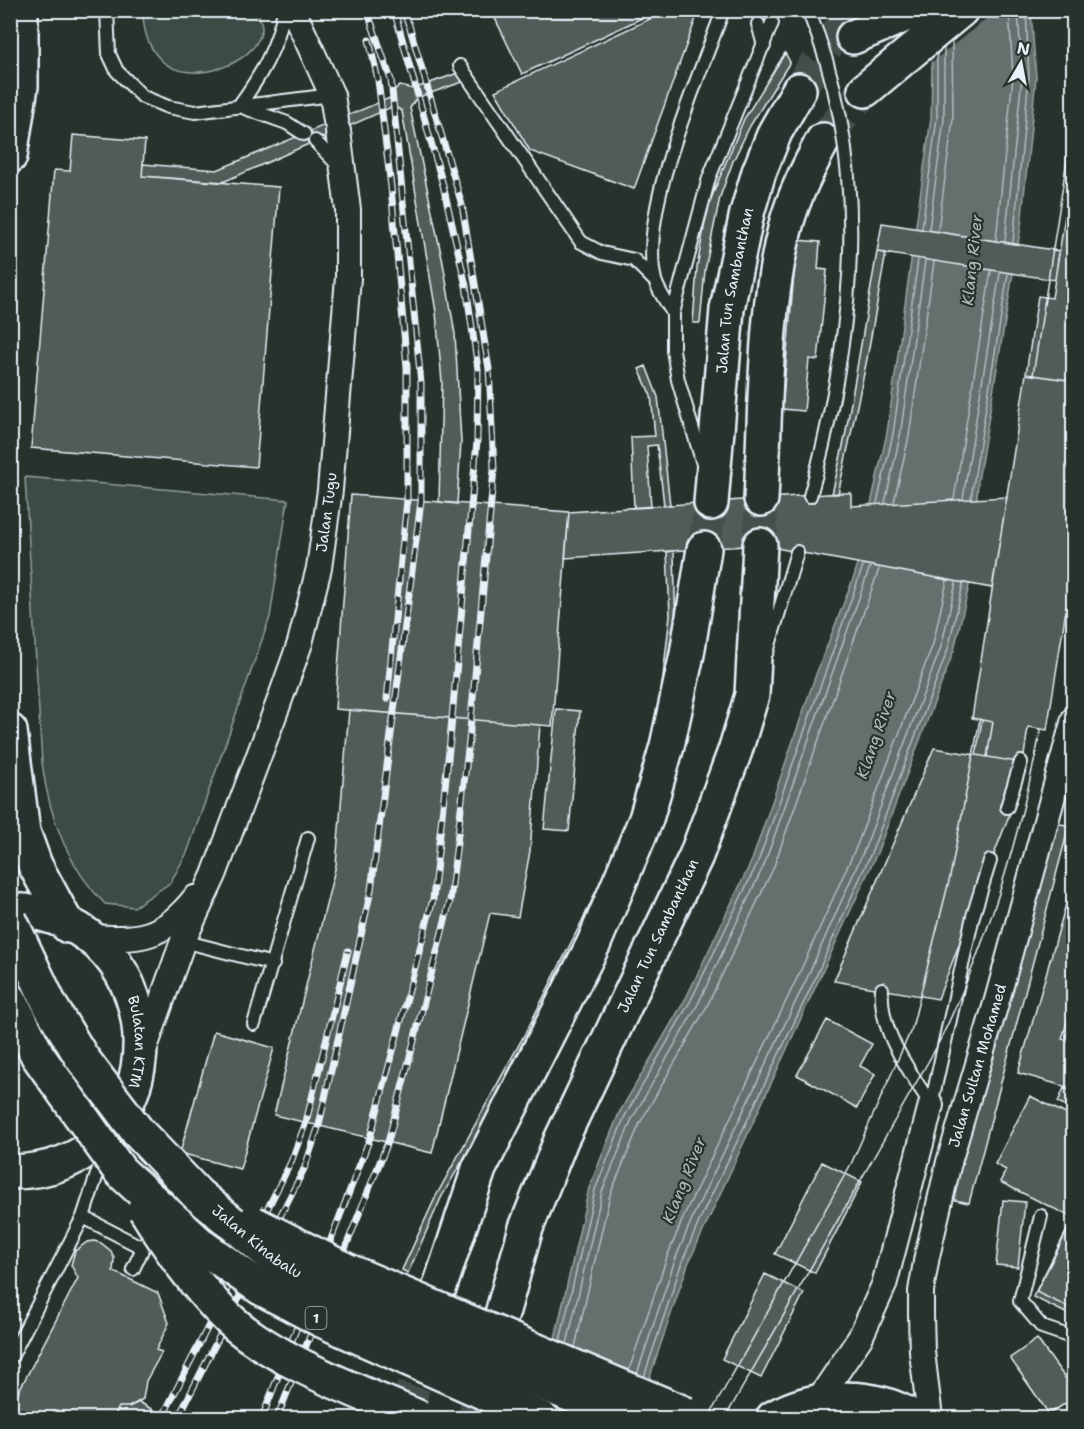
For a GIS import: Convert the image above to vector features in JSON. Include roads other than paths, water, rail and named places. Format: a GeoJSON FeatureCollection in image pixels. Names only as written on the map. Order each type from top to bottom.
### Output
{"type":"FeatureCollection","features":[{"type":"Feature","properties":{"kind":"main road"},"geometry":{"type":"LineString","coordinates":[[854,23],[917,23],[961,10]]}},
{"type":"Feature","properties":{"kind":"main road"},"geometry":{"type":"LineString","coordinates":[[10,156],[21,86],[18,21]]}},
{"type":"Feature","properties":{"kind":"main road"},"geometry":{"type":"LineString","coordinates":[[865,90],[917,23]]}},
{"type":"Feature","properties":{"kind":"main road","name":"Jalan Tun Sambanthan"},"geometry":{"type":"LineString","coordinates":[[711,498],[727,309],[747,213],[759,172],[775,132],[799,90]]}},
{"type":"Feature","properties":{"kind":"main road"},"geometry":{"type":"LineString","coordinates":[[762,499],[773,290],[787,222],[823,140]]}},
{"type":"Feature","properties":{"kind":"main road","name":"Jalan Tun Sambanthan"},"geometry":{"type":"LineString","coordinates":[[502,1314],[526,1228],[561,1140],[696,856],[735,751],[752,695],[760,545]]}},
{"type":"Feature","properties":{"kind":"main road"},"geometry":{"type":"LineString","coordinates":[[440,1286],[479,1169],[594,943],[646,819],[667,746],[685,666],[704,549]]}},
{"type":"Feature","properties":{"kind":"main road"},"geometry":{"type":"LineString","coordinates":[[10,730],[23,832],[35,865],[78,932]]}},
{"type":"Feature","properties":{"kind":"main road","name":"Bulatan KTM"},"geometry":{"type":"LineString","coordinates":[[10,910],[46,916],[78,932],[108,955],[132,993],[142,1028],[142,1055],[137,1080],[127,1104],[114,1125],[95,1143],[73,1158],[15,1177]]}},
{"type":"Feature","properties":{"kind":"main road","name":"Jalan Kinabalu"},"geometry":{"type":"LineString","coordinates":[[10,920],[50,1005],[82,1058],[183,1195],[278,1262],[344,1300],[626,1419]]}},
{"type":"Feature","properties":{"kind":"main road","name":"1"},"geometry":{"type":"LineString","coordinates":[[10,1000],[38,1056],[120,1171],[203,1247],[261,1288],[321,1320],[541,1419]]}},
{"type":"Feature","properties":{"kind":"main road"},"geometry":{"type":"LineString","coordinates":[[120,1171],[187,1274],[230,1320],[284,1357],[420,1419]]}},
{"type":"Feature","properties":{"kind":"main road"},"geometry":{"type":"LineString","coordinates":[[183,1195],[346,1270],[692,1416]]}},
{"type":"Feature","properties":{"kind":"main road"},"geometry":{"type":"LineString","coordinates":[[773,1419],[817,1402],[847,1399],[877,1403],[914,1419]]}},
{"type":"Feature","properties":{"kind":"street","name":"Jalan Tugu"},"geometry":{"type":"LineString","coordinates":[[142,1055],[183,940],[214,875],[300,643],[319,568],[330,490],[344,347],[349,243],[345,172],[332,95],[293,10]]}},
{"type":"Feature","properties":{"kind":"street","name":"Jalan Sultan Mohamed"},"geometry":{"type":"LineString","coordinates":[[930,1419],[922,1352],[921,1315],[921,1291],[927,1256],[951,1153],[1068,768],[1074,719]]}},
{"type":"Feature","properties":{"kind":"street","name":"Jalan Tugu"},"geometry":{"type":"LineString","coordinates":[[78,932],[123,939],[152,935],[164,930],[184,913],[214,875]]}},
{"type":"Feature","properties":{"kind":"street"},"geometry":{"type":"LineString","coordinates":[[817,1402],[860,1338],[884,1285],[931,1105]]}},
{"type":"Feature","properties":{"kind":"lane"},"geometry":{"type":"LineString","coordinates":[[107,10],[109,54],[117,71],[143,97],[168,107],[195,112],[332,95]]}},
{"type":"Feature","properties":{"kind":"lane"},"geometry":{"type":"LineString","coordinates":[[238,107],[266,65],[276,43],[284,10]]}},
{"type":"Feature","properties":{"kind":"lane"},"geometry":{"type":"LineString","coordinates":[[655,281],[654,215],[663,177],[723,10]]}},
{"type":"Feature","properties":{"kind":"lane"},"geometry":{"type":"LineString","coordinates":[[808,10],[828,67],[846,141],[852,233],[850,281],[843,334],[829,419],[810,496]]}},
{"type":"Feature","properties":{"kind":"lane"},"geometry":{"type":"LineString","coordinates":[[711,498],[678,380],[673,350],[672,313],[709,178],[733,113],[764,46],[772,23]]}},
{"type":"Feature","properties":{"kind":"lane"},"geometry":{"type":"LineString","coordinates":[[758,24],[764,46]]}},
{"type":"Feature","properties":{"kind":"lane"},"geometry":{"type":"LineString","coordinates":[[460,66],[581,242],[602,253],[634,260],[655,281],[672,313]]}},
{"type":"Feature","properties":{"kind":"lane"},"geometry":{"type":"LineString","coordinates":[[238,107],[263,113],[309,138],[345,172]]}},
{"type":"Feature","properties":{"kind":"lane"},"geometry":{"type":"LineString","coordinates":[[752,695],[796,552]]}},
{"type":"Feature","properties":{"kind":"lane"},"geometry":{"type":"LineString","coordinates":[[1007,807],[1021,762]]}},
{"type":"Feature","properties":{"kind":"lane"},"geometry":{"type":"LineString","coordinates":[[254,1024],[308,838]]}},
{"type":"Feature","properties":{"kind":"lane"},"geometry":{"type":"LineString","coordinates":[[931,1105],[973,916],[990,861]]}},
{"type":"Feature","properties":{"kind":"lane"},"geometry":{"type":"LineString","coordinates":[[183,940],[273,964]]}},
{"type":"Feature","properties":{"kind":"lane"},"geometry":{"type":"LineString","coordinates":[[882,989],[880,1008],[886,1029],[931,1105]]}},
{"type":"Feature","properties":{"kind":"lane"},"geometry":{"type":"LineString","coordinates":[[10,1359],[83,1217],[114,1125]]}},
{"type":"Feature","properties":{"kind":"lane"},"geometry":{"type":"LineString","coordinates":[[133,1269],[143,1248],[183,1195]]}},
{"type":"Feature","properties":{"kind":"lane"},"geometry":{"type":"LineString","coordinates":[[1041,1215],[1020,1301],[1042,1327],[1074,1338]]}},
{"type":"Feature","properties":{"kind":"lane"},"geometry":{"type":"LineString","coordinates":[[83,1217],[143,1248]]}},
{"type":"Feature","properties":{"kind":"water","name":"Klang River"},"geometry":{"type":"Polygon","coordinates":[[[926,11],[1031,11],[1036,77],[1021,226],[978,481],[973,569],[954,650],[877,853],[688,1264],[652,1370],[640,1418],[537,1418],[589,1188],[619,1113],[686,998],[752,860],[815,677],[855,574],[887,433],[931,118],[932,62],[926,11]]]}},
{"type":"Feature","properties":{"kind":"tunnel"},"geometry":{"type":"LineString","coordinates":[[799,90],[831,39],[847,22]]}},
{"type":"Feature","properties":{"kind":"tunnel"},"geometry":{"type":"LineString","coordinates":[[823,140],[865,90]]}},
{"type":"Feature","properties":{"kind":"tunnel"},"geometry":{"type":"LineString","coordinates":[[760,545],[761,499]]}},
{"type":"Feature","properties":{"kind":"tunnel"},"geometry":{"type":"LineString","coordinates":[[704,549],[711,503]]}},
{"type":"Feature","properties":{"kind":"tunnel"},"geometry":{"type":"LineString","coordinates":[[405,1418],[427,1336]]}},
{"type":"Feature","properties":{"kind":"tunnel"},"geometry":{"type":"LineString","coordinates":[[474,1418],[488,1365]]}},
{"type":"Feature","properties":{"kind":"tram line"},"geometry":{"type":"LineString","coordinates":[[1033,375],[1074,115]]}},
{"type":"Feature","properties":{"kind":"tram line"},"geometry":{"type":"LineString","coordinates":[[708,1418],[851,1164],[912,1028],[950,877],[980,719]]}},
{"type":"Feature","properties":{"kind":"tram line"},"geometry":{"type":"LineString","coordinates":[[725,1418],[936,1048],[954,1010],[986,932],[999,892],[1022,812],[1041,729]]}},
{"type":"Feature","properties":{"kind":"railway"},"geometry":{"type":"LineString","coordinates":[[178,1418],[305,1167],[319,1125],[371,890],[421,501],[421,383],[391,80],[367,10]]}},
{"type":"Feature","properties":{"kind":"railway"},"geometry":{"type":"LineString","coordinates":[[262,1418],[370,1138],[433,899],[450,740],[477,441],[478,369],[466,286],[443,185],[394,10]]}},
{"type":"Feature","properties":{"kind":"railway"},"geometry":{"type":"LineString","coordinates":[[277,1418],[388,1142],[450,901],[469,741],[494,469],[489,369],[462,205],[409,25],[402,10]]}},
{"type":"Feature","properties":{"kind":"railway"},"geometry":{"type":"LineString","coordinates":[[369,40],[378,80],[391,187],[407,367],[407,500],[387,699]]}},
{"type":"Feature","properties":{"kind":"railway"},"geometry":{"type":"LineString","coordinates":[[162,1418],[291,1162],[306,1122],[348,951]]}}]}
